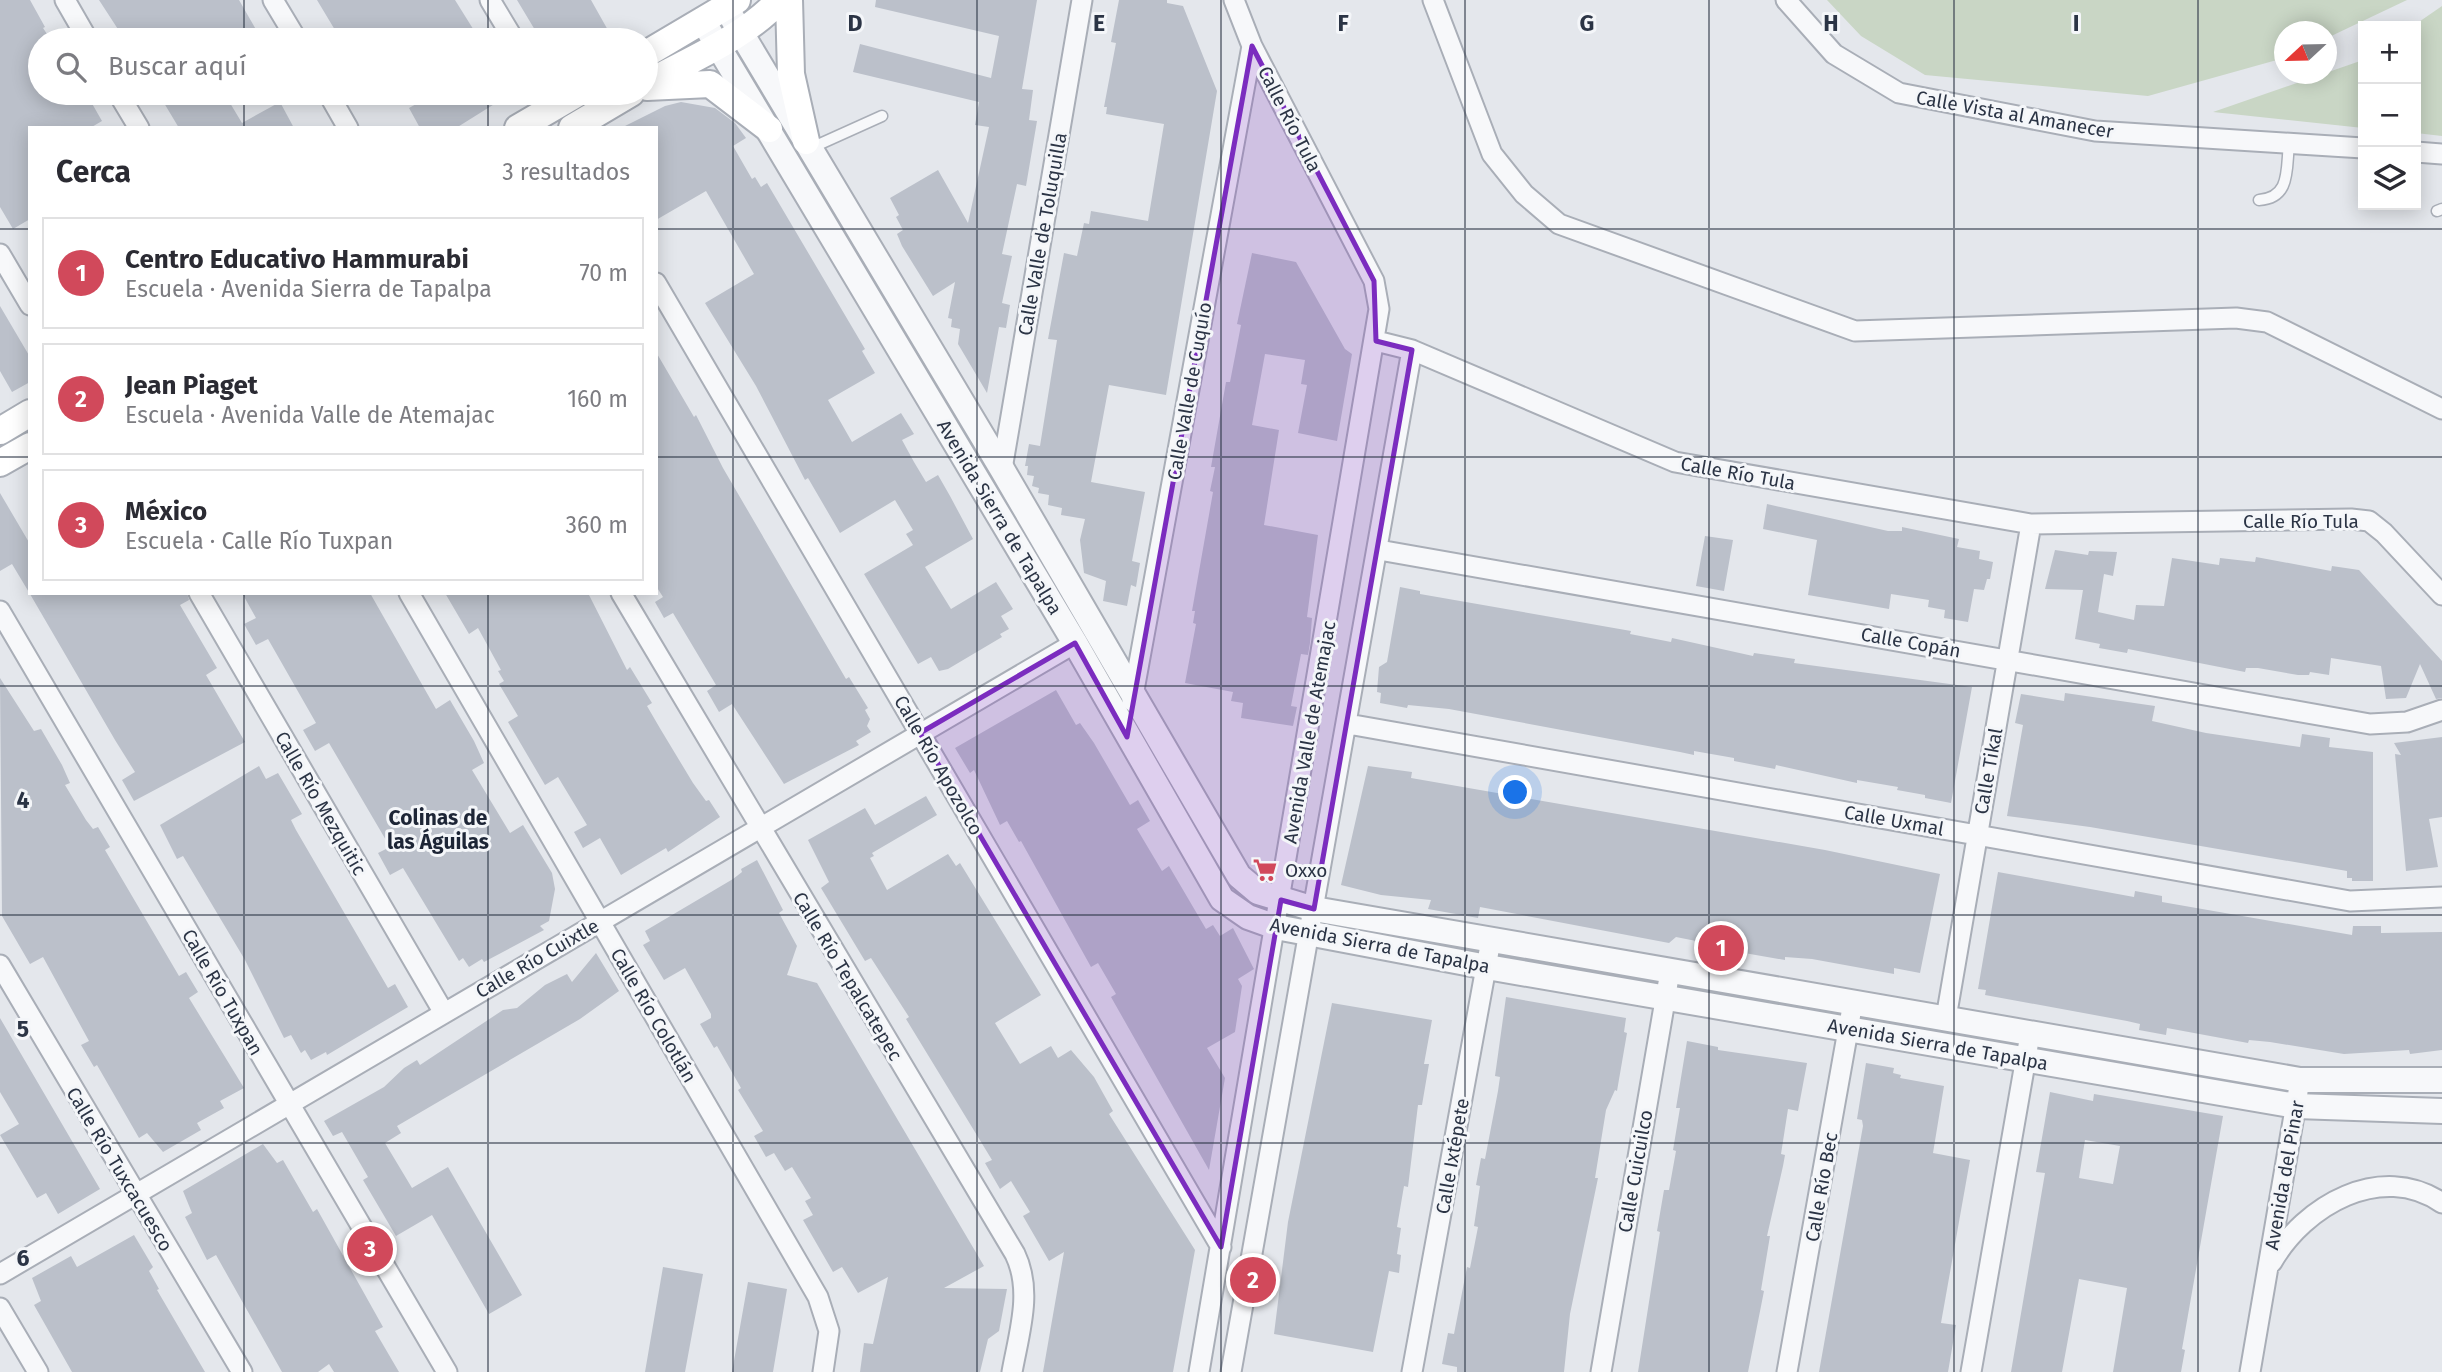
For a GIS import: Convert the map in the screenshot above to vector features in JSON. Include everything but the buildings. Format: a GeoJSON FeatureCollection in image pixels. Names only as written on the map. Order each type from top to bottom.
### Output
{"type":"FeatureCollection","features":[{"type":"Feature","properties":{"kind":"main road"},"geometry":{"type":"LineString","coordinates":[[658,79],[769,12],[779,0]]}},
{"type":"Feature","properties":{"kind":"main road"},"geometry":{"type":"LineString","coordinates":[[789,0],[791,74],[809,145]]}},
{"type":"Feature","properties":{"kind":"main road","name":"Avenida Sierra de Tapalpa"},"geometry":{"type":"LineString","coordinates":[[658,47],[722,10]]}},
{"type":"Feature","properties":{"kind":"main road"},"geometry":{"type":"LineString","coordinates":[[658,86],[710,84],[769,129]]}},
{"type":"Feature","properties":{"kind":"main road"},"geometry":{"type":"LineString","coordinates":[[575,126],[611,105]]}},
{"type":"Feature","properties":{"kind":"main road"},"geometry":{"type":"LineString","coordinates":[[522,126],[554,109]]}},
{"type":"Feature","properties":{"kind":"main road"},"geometry":{"type":"LineString","coordinates":[[0,431],[28,414]]}},
{"type":"Feature","properties":{"kind":"main road"},"geometry":{"type":"LineString","coordinates":[[0,463],[28,447]]}},
{"type":"Feature","properties":{"kind":"street"},"geometry":{"type":"LineString","coordinates":[[65,0],[81,28]]}},
{"type":"Feature","properties":{"kind":"street"},"geometry":{"type":"LineString","coordinates":[[273,0],[290,28]]}},
{"type":"Feature","properties":{"kind":"street"},"geometry":{"type":"LineString","coordinates":[[490,0],[507,28]]}},
{"type":"Feature","properties":{"kind":"street","name":"Calle Valle de Toluquilla"},"geometry":{"type":"LineString","coordinates":[[1002,469],[1082,0]]}},
{"type":"Feature","properties":{"kind":"street","name":"Calle Río Tula"},"geometry":{"type":"LineString","coordinates":[[1234,0],[1252,46],[1374,281],[1379,309],[1376,341],[1412,350],[1675,462],[2031,524],[2351,519],[2370,522],[2385,533],[2442,595]]}},
{"type":"Feature","properties":{"kind":"street"},"geometry":{"type":"LineString","coordinates":[[1433,0],[1492,155],[1524,194],[1559,223],[1854,331],[2236,318],[2267,322],[2442,409]]}},
{"type":"Feature","properties":{"kind":"street","name":"Calle Vista al Amanecer"},"geometry":{"type":"LineString","coordinates":[[1786,0],[1834,54],[1899,93],[2095,131],[2358,148]]}},
{"type":"Feature","properties":{"kind":"street","name":"Avenida Sierra de Tapalpa"},"geometry":{"type":"LineString","coordinates":[[722,10],[729,38],[769,129],[1075,643],[1222,900],[1248,917],[1276,927],[1487,967],[2296,1106],[2442,1111]]}},
{"type":"Feature","properties":{"kind":"street","name":"Avenida Sierra de Tapalpa"},"geometry":{"type":"LineString","coordinates":[[729,38],[809,145],[1239,876],[1258,892],[1314,909],[2300,1080],[2442,1080]]}},
{"type":"Feature","properties":{"kind":"street","name":"Calle Valle de Cuquío"},"geometry":{"type":"LineString","coordinates":[[1127,737],[1252,46]]}},
{"type":"Feature","properties":{"kind":"street"},"geometry":{"type":"LineString","coordinates":[[125,105],[138,126]]}},
{"type":"Feature","properties":{"kind":"street"},"geometry":{"type":"LineString","coordinates":[[335,105],[347,126]]}},
{"type":"Feature","properties":{"kind":"street"},"geometry":{"type":"LineString","coordinates":[[2421,152],[2442,153]]}},
{"type":"Feature","properties":{"kind":"street"},"geometry":{"type":"LineString","coordinates":[[0,254],[28,302]]}},
{"type":"Feature","properties":{"kind":"street","name":"Calle Río Apozolco"},"geometry":{"type":"LineString","coordinates":[[658,286],[1221,1247]]}},
{"type":"Feature","properties":{"kind":"street","name":"Avenida Valle de Atemajac"},"geometry":{"type":"LineString","coordinates":[[1199,1372],[1376,341]]}},
{"type":"Feature","properties":{"kind":"street","name":"Avenida Valle de Atemajac"},"geometry":{"type":"LineString","coordinates":[[1231,1372],[1379,550],[1412,350]]}},
{"type":"Feature","properties":{"kind":"street","name":"Calle Tikal"},"geometry":{"type":"LineString","coordinates":[[1946,1018],[2031,524]]}},
{"type":"Feature","properties":{"kind":"street","name":"Calle Copán"},"geometry":{"type":"LineString","coordinates":[[1379,550],[2008,658],[2370,724],[2407,722],[2442,710]]}},
{"type":"Feature","properties":{"kind":"street","name":"Calle Río Mezquitic"},"geometry":{"type":"LineString","coordinates":[[199,595],[444,1013]]}},
{"type":"Feature","properties":{"kind":"street","name":"Calle Río Colotlán"},"geometry":{"type":"LineString","coordinates":[[410,595],[823,1307],[829,1331],[823,1372]]}},
{"type":"Feature","properties":{"kind":"street","name":"Calle Río Tepalcatepec"},"geometry":{"type":"LineString","coordinates":[[622,595],[1020,1265],[1024,1303],[1012,1372]]}},
{"type":"Feature","properties":{"kind":"street","name":"Calle Río Tuxpan"},"geometry":{"type":"LineString","coordinates":[[0,611],[447,1372]]}},
{"type":"Feature","properties":{"kind":"street","name":"Calle Río Cuixtle"},"geometry":{"type":"LineString","coordinates":[[0,1274],[1075,643]]}},
{"type":"Feature","properties":{"kind":"street","name":"Calle Uxmal"},"geometry":{"type":"LineString","coordinates":[[1348,724],[2350,901],[2442,897]]}},
{"type":"Feature","properties":{"kind":"street","name":"Calle Ixtépete"},"geometry":{"type":"LineString","coordinates":[[1412,1372],[1491,940]]}},
{"type":"Feature","properties":{"kind":"street","name":"Calle Río Tuxcacuesco"},"geometry":{"type":"LineString","coordinates":[[0,965],[242,1372]]}},
{"type":"Feature","properties":{"kind":"street","name":"Calle Cuicuilco"},"geometry":{"type":"LineString","coordinates":[[1601,1372],[1670,971]]}},
{"type":"Feature","properties":{"kind":"street","name":"Calle Río Bec"},"geometry":{"type":"LineString","coordinates":[[1787,1372],[1853,1002]]}},
{"type":"Feature","properties":{"kind":"street"},"geometry":{"type":"LineString","coordinates":[[1971,1372],[2031,1033]]}},
{"type":"Feature","properties":{"kind":"street","name":"Avenida del Pinar"},"geometry":{"type":"LineString","coordinates":[[2250,1372],[2300,1080]]}},
{"type":"Feature","properties":{"kind":"street","name":"Avenida del Pinar"},"geometry":{"type":"LineString","coordinates":[[2268,1270],[2278,1251],[2306,1220],[2335,1201],[2361,1190],[2392,1187],[2442,1203]]}},
{"type":"Feature","properties":{"kind":"street"},"geometry":{"type":"LineString","coordinates":[[0,1308],[38,1372]]}},
{"type":"Feature","properties":{"kind":"lane"},"geometry":{"type":"LineString","coordinates":[[809,145],[882,116]]}},
{"type":"Feature","properties":{"kind":"lane"},"geometry":{"type":"LineString","coordinates":[[2259,200],[2278,196],[2285,188],[2289,144]]}},
{"type":"Feature","properties":{"kind":"highlighted area"},"geometry":{"type":"Polygon","coordinates":[[[1252,46],[1374,281],[1376,341],[1412,350],[1314,909],[1281,900],[1221,1247],[920,733],[1075,643],[1127,737],[1252,46]]]}},
{"type":"Feature","properties":{"kind":"green space"},"geometry":{"type":"Polygon","coordinates":[[[1827,0],[2407,0],[2337,33],[2337,21],[2274,21],[2274,61],[2148,96],[1925,75],[1861,36],[1827,0]]]}},
{"type":"Feature","properties":{"kind":"green space"},"geometry":{"type":"Polygon","coordinates":[[[2442,6],[2442,136],[2421,134],[2420,21],[2442,6]]]}},
{"type":"Feature","properties":{"kind":"green space"},"geometry":{"type":"Polygon","coordinates":[[[2358,62],[2358,127],[2213,112],[2294,84],[2337,84],[2337,69],[2358,62]]]}},
{"type":"Feature","properties":{"kind":"place","name":"Oxxo"},"geometry":{"type":"Point","coordinates":[1265,870]}},
{"type":"Feature","properties":{"kind":"place","name":"Centro Educativo Hammurabi"},"geometry":{"type":"Point","coordinates":[1721,948]}},
{"type":"Feature","properties":{"kind":"place","name":"México"},"geometry":{"type":"Point","coordinates":[370,1249]}},
{"type":"Feature","properties":{"kind":"place","name":"Jean Piaget"},"geometry":{"type":"Point","coordinates":[1253,1280]}},
{"type":"Feature","properties":{"kind":"district","name":"Colinas de las Águilas"},"geometry":{"type":"Point","coordinates":[438,830]}}]}
